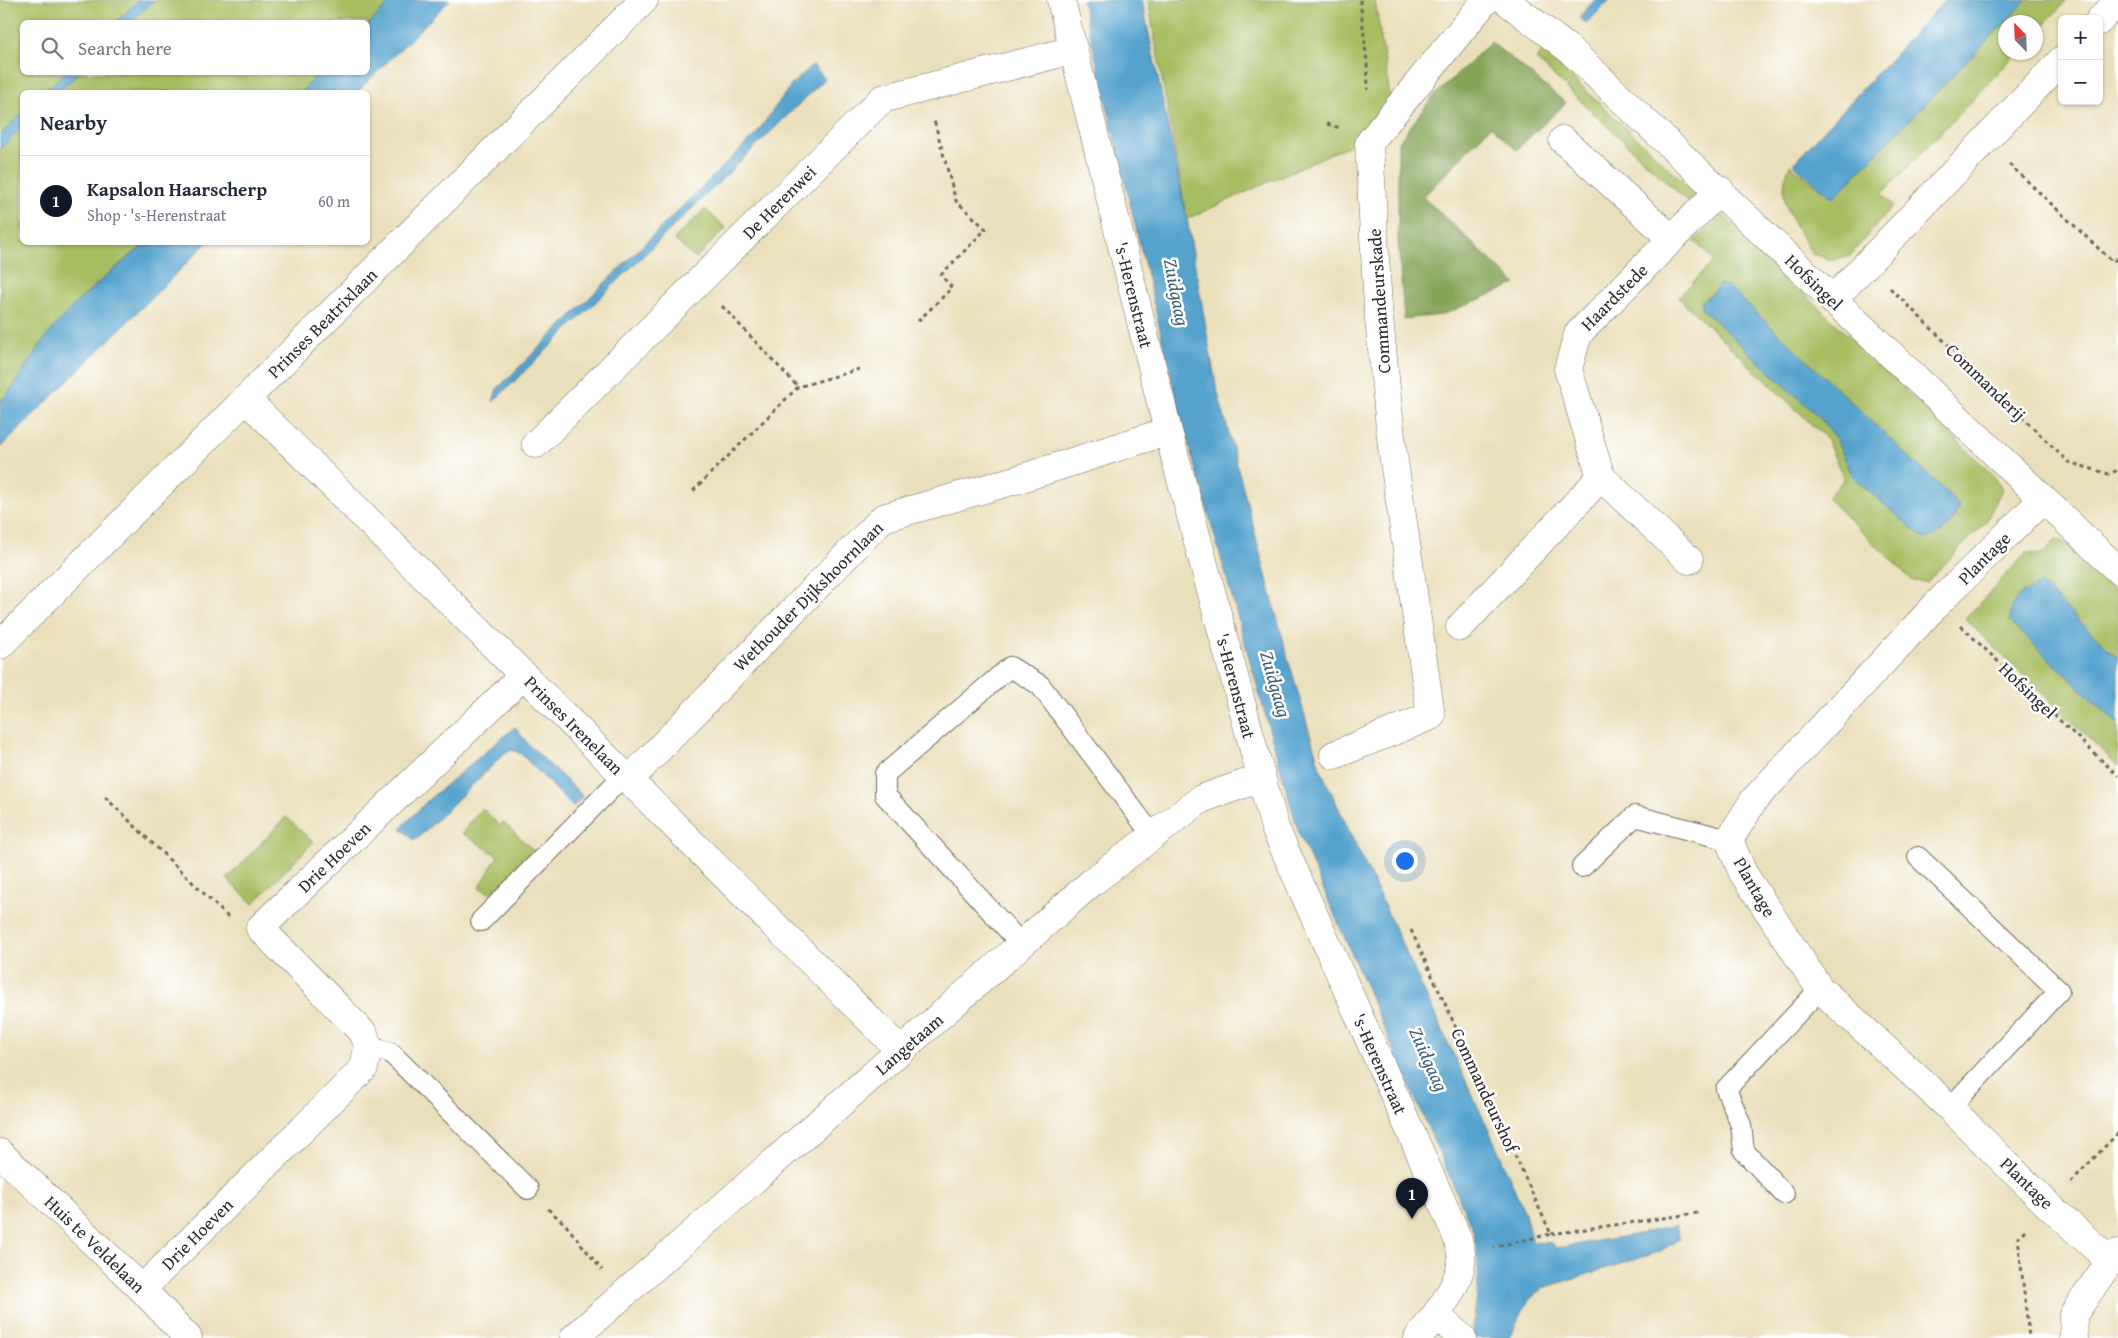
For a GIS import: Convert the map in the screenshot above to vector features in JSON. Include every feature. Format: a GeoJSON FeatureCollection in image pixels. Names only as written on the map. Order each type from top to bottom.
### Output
{"type":"FeatureCollection","features":[{"type":"Feature","properties":{"kind":"street","name":"Prinses Beatrixlaan"},"geometry":{"type":"LineString","coordinates":[[0,644],[644,0]]}},
{"type":"Feature","properties":{"kind":"street","name":"'s-Herenstraat"},"geometry":{"type":"LineString","coordinates":[[1061,0],[1168,431],[1276,828],[1442,1202],[1462,1254],[1457,1279],[1436,1315],[1418,1338]]}},
{"type":"Feature","properties":{"kind":"street"},"geometry":{"type":"LineString","coordinates":[[1369,143],[1486,0]]}},
{"type":"Feature","properties":{"kind":"street","name":"Hofsingel"},"geometry":{"type":"LineString","coordinates":[[1505,0],[1570,50],[1720,190],[1832,300],[2116,564]]}},
{"type":"Feature","properties":{"kind":"street"},"geometry":{"type":"LineString","coordinates":[[2103,17],[2118,1]]}},
{"type":"Feature","properties":{"kind":"street","name":"De Herenwei"},"geometry":{"type":"LineString","coordinates":[[536,444],[882,99],[1073,50]]}},
{"type":"Feature","properties":{"kind":"street"},"geometry":{"type":"LineString","coordinates":[[1832,300],[2058,64]]}},
{"type":"Feature","properties":{"kind":"street"},"geometry":{"type":"LineString","coordinates":[[1563,140],[1672,239]]}},
{"type":"Feature","properties":{"kind":"street","name":"Commandeurskade"},"geometry":{"type":"LineString","coordinates":[[1334,755],[1431,716],[1392,447],[1378,309],[1369,143]]}},
{"type":"Feature","properties":{"kind":"street","name":"Haardstede"},"geometry":{"type":"LineString","coordinates":[[1601,478],[1568,369],[1578,334],[1720,190]]}},
{"type":"Feature","properties":{"kind":"street","name":"Prinses Irenelaan"},"geometry":{"type":"LineString","coordinates":[[246,399],[901,1051]]}},
{"type":"Feature","properties":{"kind":"street","name":"Wethouder Dijkshoornlaan"},"geometry":{"type":"LineString","coordinates":[[627,777],[883,518],[1168,431]]}},
{"type":"Feature","properties":{"kind":"street"},"geometry":{"type":"LineString","coordinates":[[1460,627],[1601,478],[1689,560]]}},
{"type":"Feature","properties":{"kind":"street","name":"Plantage"},"geometry":{"type":"LineString","coordinates":[[2044,499],[1937,604],[1754,800],[1729,840],[1743,873],[1820,989],[1950,1108],[2048,1205],[2114,1257]]}},
{"type":"Feature","properties":{"kind":"street","name":"Drie Hoeven"},"geometry":{"type":"LineString","coordinates":[[260,928],[524,675]]}},
{"type":"Feature","properties":{"kind":"street","name":"Langetaam"},"geometry":{"type":"LineString","coordinates":[[574,1338],[1091,883],[1201,799],[1261,778]]}},
{"type":"Feature","properties":{"kind":"street"},"geometry":{"type":"LineString","coordinates":[[260,928],[364,1034],[368,1046]]}},
{"type":"Feature","properties":{"kind":"street","name":"Drie Hoeven"},"geometry":{"type":"LineString","coordinates":[[142,1289],[364,1068],[368,1046]]}},
{"type":"Feature","properties":{"kind":"street","name":"Huis te Veldelaan"},"geometry":{"type":"LineString","coordinates":[[0,1153],[142,1289],[188,1338]]}},
{"type":"Feature","properties":{"kind":"street"},"geometry":{"type":"LineString","coordinates":[[2074,1338],[2073,1315],[2114,1257]]}},
{"type":"Feature","properties":{"kind":"street"},"geometry":{"type":"LineString","coordinates":[[1436,1315],[1462,1338]]}},
{"type":"Feature","properties":{"kind":"lane"},"geometry":{"type":"LineString","coordinates":[[1022,945],[886,795],[885,781],[885,774],[1010,667],[1040,685],[1153,836]]}},
{"type":"Feature","properties":{"kind":"lane"},"geometry":{"type":"LineString","coordinates":[[481,921],[627,777]]}},
{"type":"Feature","properties":{"kind":"lane"},"geometry":{"type":"LineString","coordinates":[[1582,866],[1635,816],[1729,840]]}},
{"type":"Feature","properties":{"kind":"lane"},"geometry":{"type":"LineString","coordinates":[[1918,857],[2059,991],[1950,1108]]}},
{"type":"Feature","properties":{"kind":"lane"},"geometry":{"type":"LineString","coordinates":[[1784,1194],[1744,1151],[1741,1125],[1726,1089],[1820,989]]}},
{"type":"Feature","properties":{"kind":"lane"},"geometry":{"type":"LineString","coordinates":[[368,1046],[391,1053],[528,1189]]}},
{"type":"Feature","properties":{"kind":"path"},"geometry":{"type":"LineString","coordinates":[[1360,0],[1367,62],[1369,143]]}},
{"type":"Feature","properties":{"kind":"path"},"geometry":{"type":"LineString","coordinates":[[918,321],[952,288],[941,275],[986,229],[956,201],[925,88]]}},
{"type":"Feature","properties":{"kind":"path"},"geometry":{"type":"LineString","coordinates":[[1985,141],[2113,262],[2118,257]]}},
{"type":"Feature","properties":{"kind":"path","name":"Commanderij"},"geometry":{"type":"LineString","coordinates":[[1866,265],[2068,462],[2110,474],[2118,470]]}},
{"type":"Feature","properties":{"kind":"path"},"geometry":{"type":"LineString","coordinates":[[699,282],[798,387]]}},
{"type":"Feature","properties":{"kind":"path"},"geometry":{"type":"LineString","coordinates":[[693,491],[798,387],[862,368]]}},
{"type":"Feature","properties":{"kind":"path","name":"Hofsingel"},"geometry":{"type":"LineString","coordinates":[[1937,604],[2118,776]]}},
{"type":"Feature","properties":{"kind":"path"},"geometry":{"type":"LineString","coordinates":[[105,797],[234,924],[260,928]]}},
{"type":"Feature","properties":{"kind":"path","name":"Commandeurshof"},"geometry":{"type":"LineString","coordinates":[[1411,930],[1551,1234]]}},
{"type":"Feature","properties":{"kind":"path"},"geometry":{"type":"LineString","coordinates":[[528,1189],[565,1224],[622,1296]]}},
{"type":"Feature","properties":{"kind":"path"},"geometry":{"type":"LineString","coordinates":[[1486,1249],[1551,1234],[1698,1213]]}},
{"type":"Feature","properties":{"kind":"green space"},"geometry":{"type":"Polygon","coordinates":[[[0,0],[139,0],[118,20],[20,20],[20,75],[62,75],[46,90],[20,90],[20,115],[0,135],[0,0]]]}},
{"type":"Feature","properties":{"kind":"green space"},"geometry":{"type":"Polygon","coordinates":[[[154,0],[392,0],[370,23],[370,20],[133,20],[154,0]]]}},
{"type":"Feature","properties":{"kind":"green space"},"geometry":{"type":"Polygon","coordinates":[[[1148,0],[1375,0],[1392,108],[1385,129],[1187,219],[1148,0]]]}},
{"type":"Feature","properties":{"kind":"green space"},"geometry":{"type":"Polygon","coordinates":[[[2027,0],[2067,0],[2043,26],[2043,15],[2012,15],[2027,0]]]}},
{"type":"Feature","properties":{"kind":"green space"},"geometry":{"type":"Polygon","coordinates":[[[1998,30],[1998,60],[2010,60],[1882,194],[1893,205],[1851,255],[1833,260],[1812,254],[1788,211],[1784,190],[1785,178],[1790,165],[1833,198],[1998,30]]]}},
{"type":"Feature","properties":{"kind":"green space"},"geometry":{"type":"Polygon","coordinates":[[[1491,42],[1566,103],[1516,150],[1491,126],[1423,197],[1516,284],[1442,315],[1404,319],[1398,241],[1398,143],[1432,98],[1491,42]]]}},
{"type":"Feature","properties":{"kind":"green space"},"geometry":{"type":"Polygon","coordinates":[[[1543,51],[1696,193],[1688,202],[1536,59],[1543,51]]]}},
{"type":"Feature","properties":{"kind":"green space"},"geometry":{"type":"Polygon","coordinates":[[[77,75],[318,75],[302,90],[60,90],[77,75]]]}},
{"type":"Feature","properties":{"kind":"green space"},"geometry":{"type":"Polygon","coordinates":[[[20,129],[20,245],[144,245],[121,263],[73,306],[44,340],[14,385],[0,402],[0,149],[20,129]]]}},
{"type":"Feature","properties":{"kind":"green space"},"geometry":{"type":"Polygon","coordinates":[[[705,209],[726,228],[695,259],[674,239],[705,209]]]}},
{"type":"Feature","properties":{"kind":"green space"},"geometry":{"type":"Polygon","coordinates":[[[1723,215],[1994,476],[2002,489],[1986,522],[1927,582],[1913,581],[1827,498],[1844,479],[1826,438],[1678,297],[1714,261],[1694,241],[1723,215]],[[1713,293],[1701,301],[1703,310],[1819,417],[1835,436],[1853,477],[1924,539],[1713,293]]]}},
{"type":"Feature","properties":{"kind":"green space"},"geometry":{"type":"Polygon","coordinates":[[[2057,539],[2072,547],[2118,592],[2118,658],[2041,584],[2010,622],[2118,724],[2118,766],[1965,619],[2026,553],[2042,555],[2057,539]]]}},
{"type":"Feature","properties":{"kind":"green space"},"geometry":{"type":"Polygon","coordinates":[[[482,808],[500,826],[503,822],[533,850],[531,857],[492,894],[479,888],[498,856],[462,833],[482,808]]]}},
{"type":"Feature","properties":{"kind":"green space"},"geometry":{"type":"Polygon","coordinates":[[[286,817],[313,842],[253,904],[227,879],[286,817]]]}},
{"type":"Feature","properties":{"kind":"water"},"geometry":{"type":"Polygon","coordinates":[[[139,0],[154,0],[133,20],[118,20],[139,0]]]}},
{"type":"Feature","properties":{"kind":"water"},"geometry":{"type":"Polygon","coordinates":[[[392,0],[450,0],[359,90],[302,90],[318,75],[370,75],[370,23],[392,0]]]}},
{"type":"Feature","properties":{"kind":"water","name":"Zuidgaag"},"geometry":{"type":"Polygon","coordinates":[[[1082,0],[1142,0],[1187,219],[1216,385],[1287,655],[1320,768],[1499,1152],[1525,1214],[1532,1242],[1552,1243],[1557,1248],[1639,1234],[1676,1225],[1680,1239],[1659,1252],[1543,1288],[1529,1300],[1509,1338],[1470,1338],[1478,1284],[1476,1245],[1473,1230],[1299,834],[1179,410],[1082,0]]]}},
{"type":"Feature","properties":{"kind":"water"},"geometry":{"type":"Polygon","coordinates":[[[1595,0],[1610,0],[1586,24],[1579,17],[1595,0]]]}},
{"type":"Feature","properties":{"kind":"water"},"geometry":{"type":"Polygon","coordinates":[[[1945,0],[2027,0],[2012,15],[1998,15],[1998,30],[1833,198],[1793,164],[1945,0]]]}},
{"type":"Feature","properties":{"kind":"water"},"geometry":{"type":"Polygon","coordinates":[[[813,65],[825,79],[493,402],[497,389],[757,133],[791,85],[813,65]]]}},
{"type":"Feature","properties":{"kind":"water"},"geometry":{"type":"Polygon","coordinates":[[[62,75],[77,75],[60,90],[46,90],[62,75]]]}},
{"type":"Feature","properties":{"kind":"water"},"geometry":{"type":"Polygon","coordinates":[[[20,115],[20,129],[0,149],[0,135],[20,115]]]}},
{"type":"Feature","properties":{"kind":"water"},"geometry":{"type":"Polygon","coordinates":[[[144,245],[205,245],[0,448],[0,402],[62,318],[109,273],[144,245]]]}},
{"type":"Feature","properties":{"kind":"water"},"geometry":{"type":"Polygon","coordinates":[[[1719,284],[1727,285],[1959,504],[1948,528],[1924,539],[1853,477],[1835,436],[1819,417],[1703,310],[1701,301],[1713,293],[1719,284]]]}},
{"type":"Feature","properties":{"kind":"water"},"geometry":{"type":"Polygon","coordinates":[[[2041,584],[2118,658],[2118,724],[2010,622],[2010,614],[2014,602],[2022,594],[2041,584]]]}},
{"type":"Feature","properties":{"kind":"water"},"geometry":{"type":"Polygon","coordinates":[[[515,727],[529,745],[583,796],[573,807],[521,754],[512,750],[506,752],[415,841],[401,828],[428,800],[515,727]]]}},
{"type":"Feature","properties":{"kind":"place","name":"Kapsalon Haarscherp"},"geometry":{"type":"Point","coordinates":[1412,1219]}}]}
